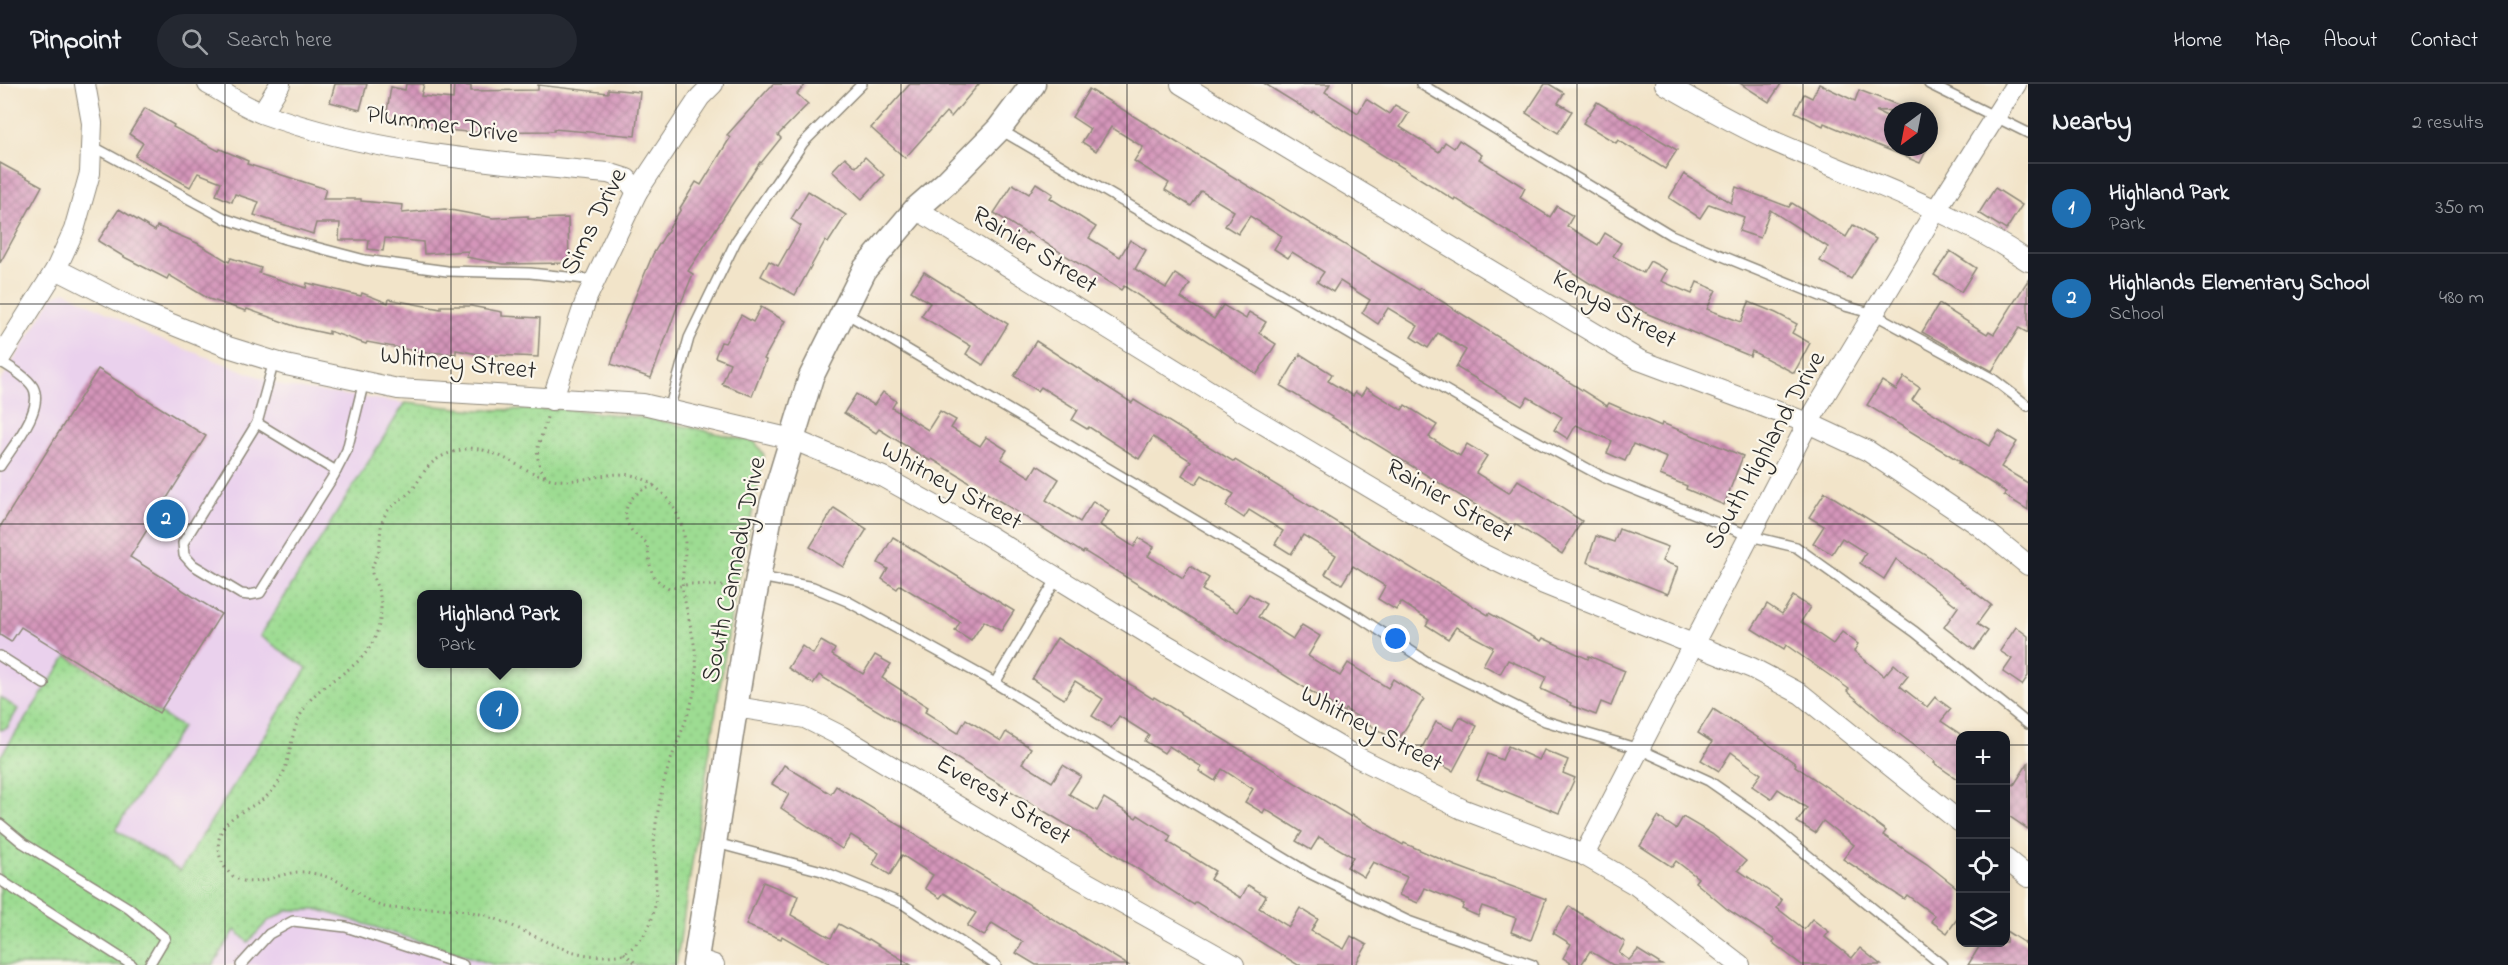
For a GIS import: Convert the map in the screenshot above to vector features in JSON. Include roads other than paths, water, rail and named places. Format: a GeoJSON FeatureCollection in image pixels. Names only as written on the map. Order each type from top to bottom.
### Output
{"type":"FeatureCollection","features":[{"type":"Feature","properties":{"kind":"street"},"geometry":{"type":"LineString","coordinates":[[2,349],[56,268],[77,218],[90,173],[92,146],[92,123],[85,84]]}},
{"type":"Feature","properties":{"kind":"street","name":"Plummer Drive"},"geometry":{"type":"LineString","coordinates":[[208,84],[262,113],[371,145],[467,160],[608,173],[627,179],[637,192]]}},
{"type":"Feature","properties":{"kind":"street"},"geometry":{"type":"LineString","coordinates":[[262,113],[280,84]]}},
{"type":"Feature","properties":{"kind":"street","name":"Sims Drive"},"geometry":{"type":"LineString","coordinates":[[550,408],[587,297],[637,192],[700,97],[713,84]]}},
{"type":"Feature","properties":{"kind":"street","name":"South Cannady Drive"},"geometry":{"type":"LineString","coordinates":[[702,963],[714,842],[758,576],[772,505],[811,377],[865,269],[916,209],[947,182],[999,129],[1033,84]]}},
{"type":"Feature","properties":{"kind":"street","name":"Kenya Street"},"geometry":{"type":"LineString","coordinates":[[1181,84],[1639,360],[1808,423],[1868,451],[1977,524],[2028,565]]}},
{"type":"Feature","properties":{"kind":"street"},"geometry":{"type":"LineString","coordinates":[[1665,84],[1764,137],[1936,210],[2028,261]]}},
{"type":"Feature","properties":{"kind":"street","name":"South Highland Drive"},"geometry":{"type":"LineString","coordinates":[[1584,855],[1808,423],[1936,210],[2016,84]]}},
{"type":"Feature","properties":{"kind":"street","name":"Rainier Street"},"geometry":{"type":"LineString","coordinates":[[916,209],[1245,413],[1482,554],[1544,584],[1752,668],[1801,694],[1956,819]]}},
{"type":"Feature","properties":{"kind":"street","name":"Whitney Street"},"geometry":{"type":"LineString","coordinates":[[56,268],[139,311],[228,347],[274,361],[398,389],[550,408],[643,404],[792,439],[883,477],[984,533],[1355,756],[1462,810],[1584,855],[1636,885],[1740,965]]}},
{"type":"Feature","properties":{"kind":"street","name":"Everest Street"},"geometry":{"type":"LineString","coordinates":[[736,707],[806,718],[841,735],[1050,861],[1234,965]]}},
{"type":"Feature","properties":{"kind":"street"},"geometry":{"type":"LineString","coordinates":[[2010,862],[2028,877]]}},
{"type":"Feature","properties":{"kind":"lane"},"geometry":{"type":"LineString","coordinates":[[669,410],[689,338],[736,241],[803,143],[862,84]]}},
{"type":"Feature","properties":{"kind":"lane"},"geometry":{"type":"LineString","coordinates":[[1422,84],[1671,235],[1845,306],[1874,314],[1993,379],[2028,406]]}},
{"type":"Feature","properties":{"kind":"lane"},"geometry":{"type":"LineString","coordinates":[[1929,84],[1996,115],[2028,133]]}},
{"type":"Feature","properties":{"kind":"lane"},"geometry":{"type":"LineString","coordinates":[[999,129],[1483,412],[1603,477],[1750,536],[1796,547],[1915,632],[2028,724]]}},
{"type":"Feature","properties":{"kind":"lane"},"geometry":{"type":"LineString","coordinates":[[92,146],[226,219],[285,239],[365,260],[447,271],[530,273],[595,280]]}},
{"type":"Feature","properties":{"kind":"lane"},"geometry":{"type":"LineString","coordinates":[[844,312],[1359,617],[1429,663],[1545,721],[1639,749],[1709,781],[1761,817],[1873,911],[1942,965]]}},
{"type":"Feature","properties":{"kind":"lane"},"geometry":{"type":"LineString","coordinates":[[0,466],[31,417],[37,402],[33,387],[2,349]]}},
{"type":"Feature","properties":{"kind":"lane"},"geometry":{"type":"LineString","coordinates":[[274,361],[257,423],[183,543],[184,555],[193,565],[241,594],[249,596],[260,593],[336,471],[347,450],[364,381]]}},
{"type":"Feature","properties":{"kind":"lane"},"geometry":{"type":"LineString","coordinates":[[257,423],[336,471]]}},
{"type":"Feature","properties":{"kind":"lane"},"geometry":{"type":"LineString","coordinates":[[758,576],[813,587],[847,601],[995,683],[1309,873],[1408,921],[1533,965]]}},
{"type":"Feature","properties":{"kind":"lane"},"geometry":{"type":"LineString","coordinates":[[995,683],[1057,578]]}},
{"type":"Feature","properties":{"kind":"lane"},"geometry":{"type":"LineString","coordinates":[[0,656],[44,684]]}},
{"type":"Feature","properties":{"kind":"lane"},"geometry":{"type":"LineString","coordinates":[[0,824],[23,843],[127,907],[165,938],[149,965]]}},
{"type":"Feature","properties":{"kind":"lane"},"geometry":{"type":"LineString","coordinates":[[714,842],[822,871],[903,904],[996,965]]}},
{"type":"Feature","properties":{"kind":"lane"},"geometry":{"type":"LineString","coordinates":[[0,880],[132,965]]}},
{"type":"Feature","properties":{"kind":"lane"},"geometry":{"type":"LineString","coordinates":[[241,965],[269,934],[293,921],[346,927],[463,965]]}},
{"type":"Feature","properties":{"kind":"place","name":"Highlands Elementary School"},"geometry":{"type":"Point","coordinates":[166,519]}},
{"type":"Feature","properties":{"kind":"place","name":"Highland Park"},"geometry":{"type":"Point","coordinates":[499,710]}}]}
